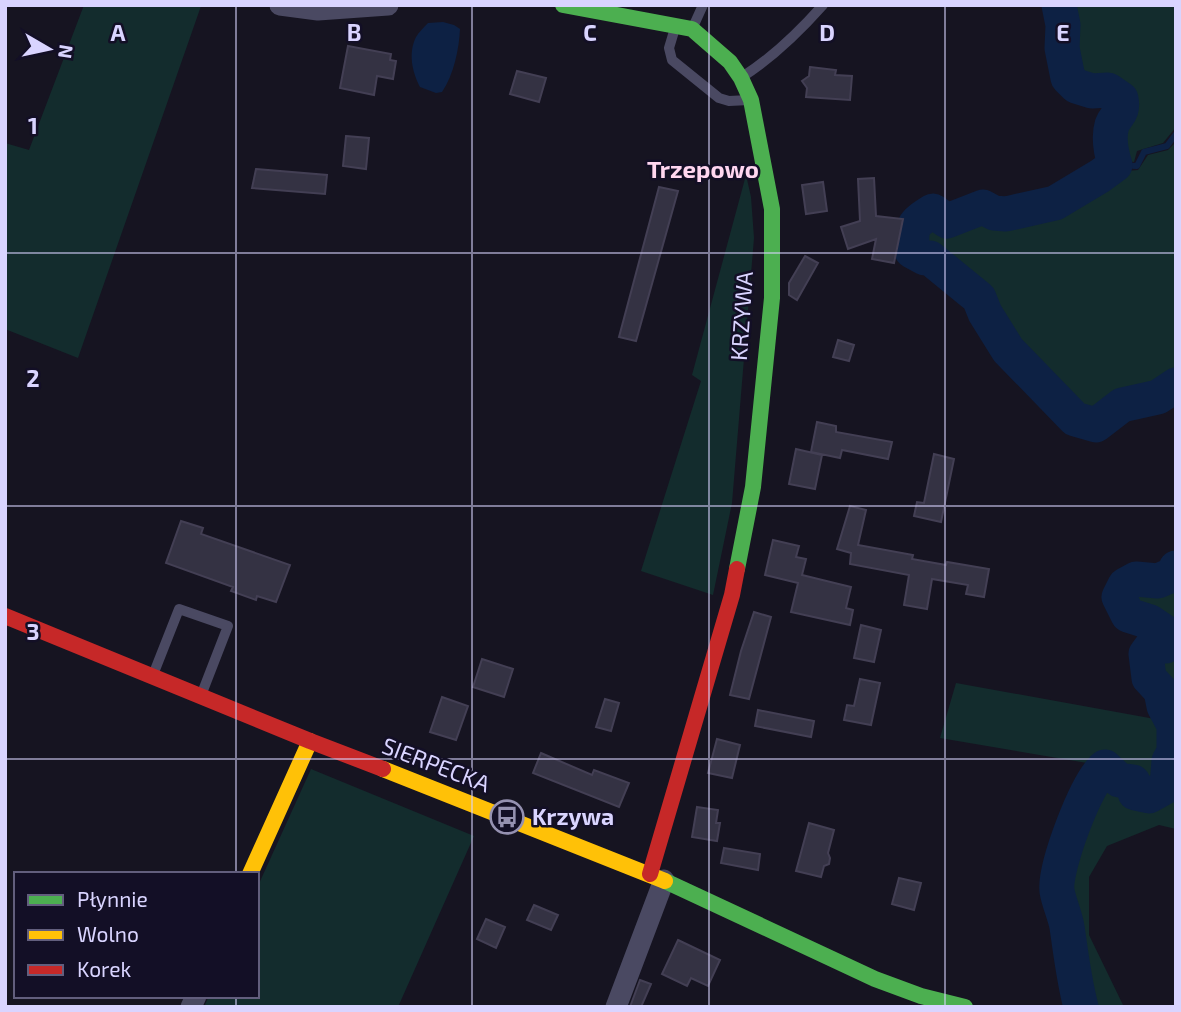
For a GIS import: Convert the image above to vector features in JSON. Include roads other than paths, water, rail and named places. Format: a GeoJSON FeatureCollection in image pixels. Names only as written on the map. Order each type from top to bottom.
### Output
{"type":"FeatureCollection","features":[{"type":"Feature","properties":{"kind":"street"},"geometry":{"type":"LineString","coordinates":[[280,5],[317,10],[388,5]]}},
{"type":"Feature","properties":{"kind":"street"},"geometry":{"type":"LineString","coordinates":[[564,5],[684,27]]}},
{"type":"Feature","properties":{"kind":"street"},"geometry":{"type":"LineString","coordinates":[[663,5],[684,27]]}},
{"type":"Feature","properties":{"kind":"street","name":"KRZYWA"},"geometry":{"type":"LineString","coordinates":[[657,877],[732,595],[753,487],[772,285],[772,209],[751,100],[730,62],[684,27]]}},
{"type":"Feature","properties":{"kind":"street","name":"SIERPECKA"},"geometry":{"type":"LineString","coordinates":[[5,616],[310,741],[657,877],[875,979],[921,996],[965,1007]]}},
{"type":"Feature","properties":{"kind":"street"},"geometry":{"type":"LineString","coordinates":[[251,872],[310,741]]}},
{"type":"Feature","properties":{"kind":"street"},"geometry":{"type":"LineString","coordinates":[[616,1007],[657,877]]}},
{"type":"Feature","properties":{"kind":"lane"},"geometry":{"type":"LineString","coordinates":[[703,5],[669,48],[672,60],[719,98],[729,101],[751,100]]}},
{"type":"Feature","properties":{"kind":"lane"},"geometry":{"type":"LineString","coordinates":[[741,78],[760,65],[823,5]]}},
{"type":"Feature","properties":{"kind":"lane"},"geometry":{"type":"LineString","coordinates":[[152,676],[179,610],[228,626],[201,696]]}},
{"type":"Feature","properties":{"kind":"water"},"geometry":{"type":"Polygon","coordinates":[[[443,22],[460,29],[450,77],[442,92],[436,93],[420,87],[413,69],[412,49],[416,37],[428,23],[443,22]]]}},
{"type":"Feature","properties":{"kind":"waterway"},"geometry":{"type":"LineString","coordinates":[[1059,5],[1063,25],[1062,48],[1068,78],[1076,86],[1092,91],[1108,90],[1121,99],[1121,111],[1112,125],[1110,135],[1115,165],[1055,203],[1006,214],[994,213],[983,207],[947,221],[933,211],[914,226],[912,251],[930,258],[979,298],[1008,350],[1075,419],[1096,425],[1122,405],[1158,397],[1176,385]]}},
{"type":"Feature","properties":{"kind":"waterway"},"geometry":{"type":"LineString","coordinates":[[1115,165],[1137,166],[1144,152],[1167,146],[1176,134]]}},
{"type":"Feature","properties":{"kind":"waterway"},"geometry":{"type":"LineString","coordinates":[[1081,1007],[1057,880],[1066,845],[1081,806],[1105,767],[1119,780],[1133,782],[1135,793],[1149,796],[1167,786],[1169,761],[1174,752],[1174,725],[1164,706],[1161,691],[1149,678],[1146,654],[1154,643],[1166,646],[1170,641],[1169,635],[1150,622],[1128,615],[1119,597],[1125,585],[1136,579],[1158,581],[1174,574],[1176,568]]}},
{"type":"Feature","properties":{"kind":"place","name":"Krzywa"},"geometry":{"type":"Point","coordinates":[507,817]}},
{"type":"Feature","properties":{"kind":"district","name":"Trzepowo"},"geometry":{"type":"Point","coordinates":[703,170]}}]}
